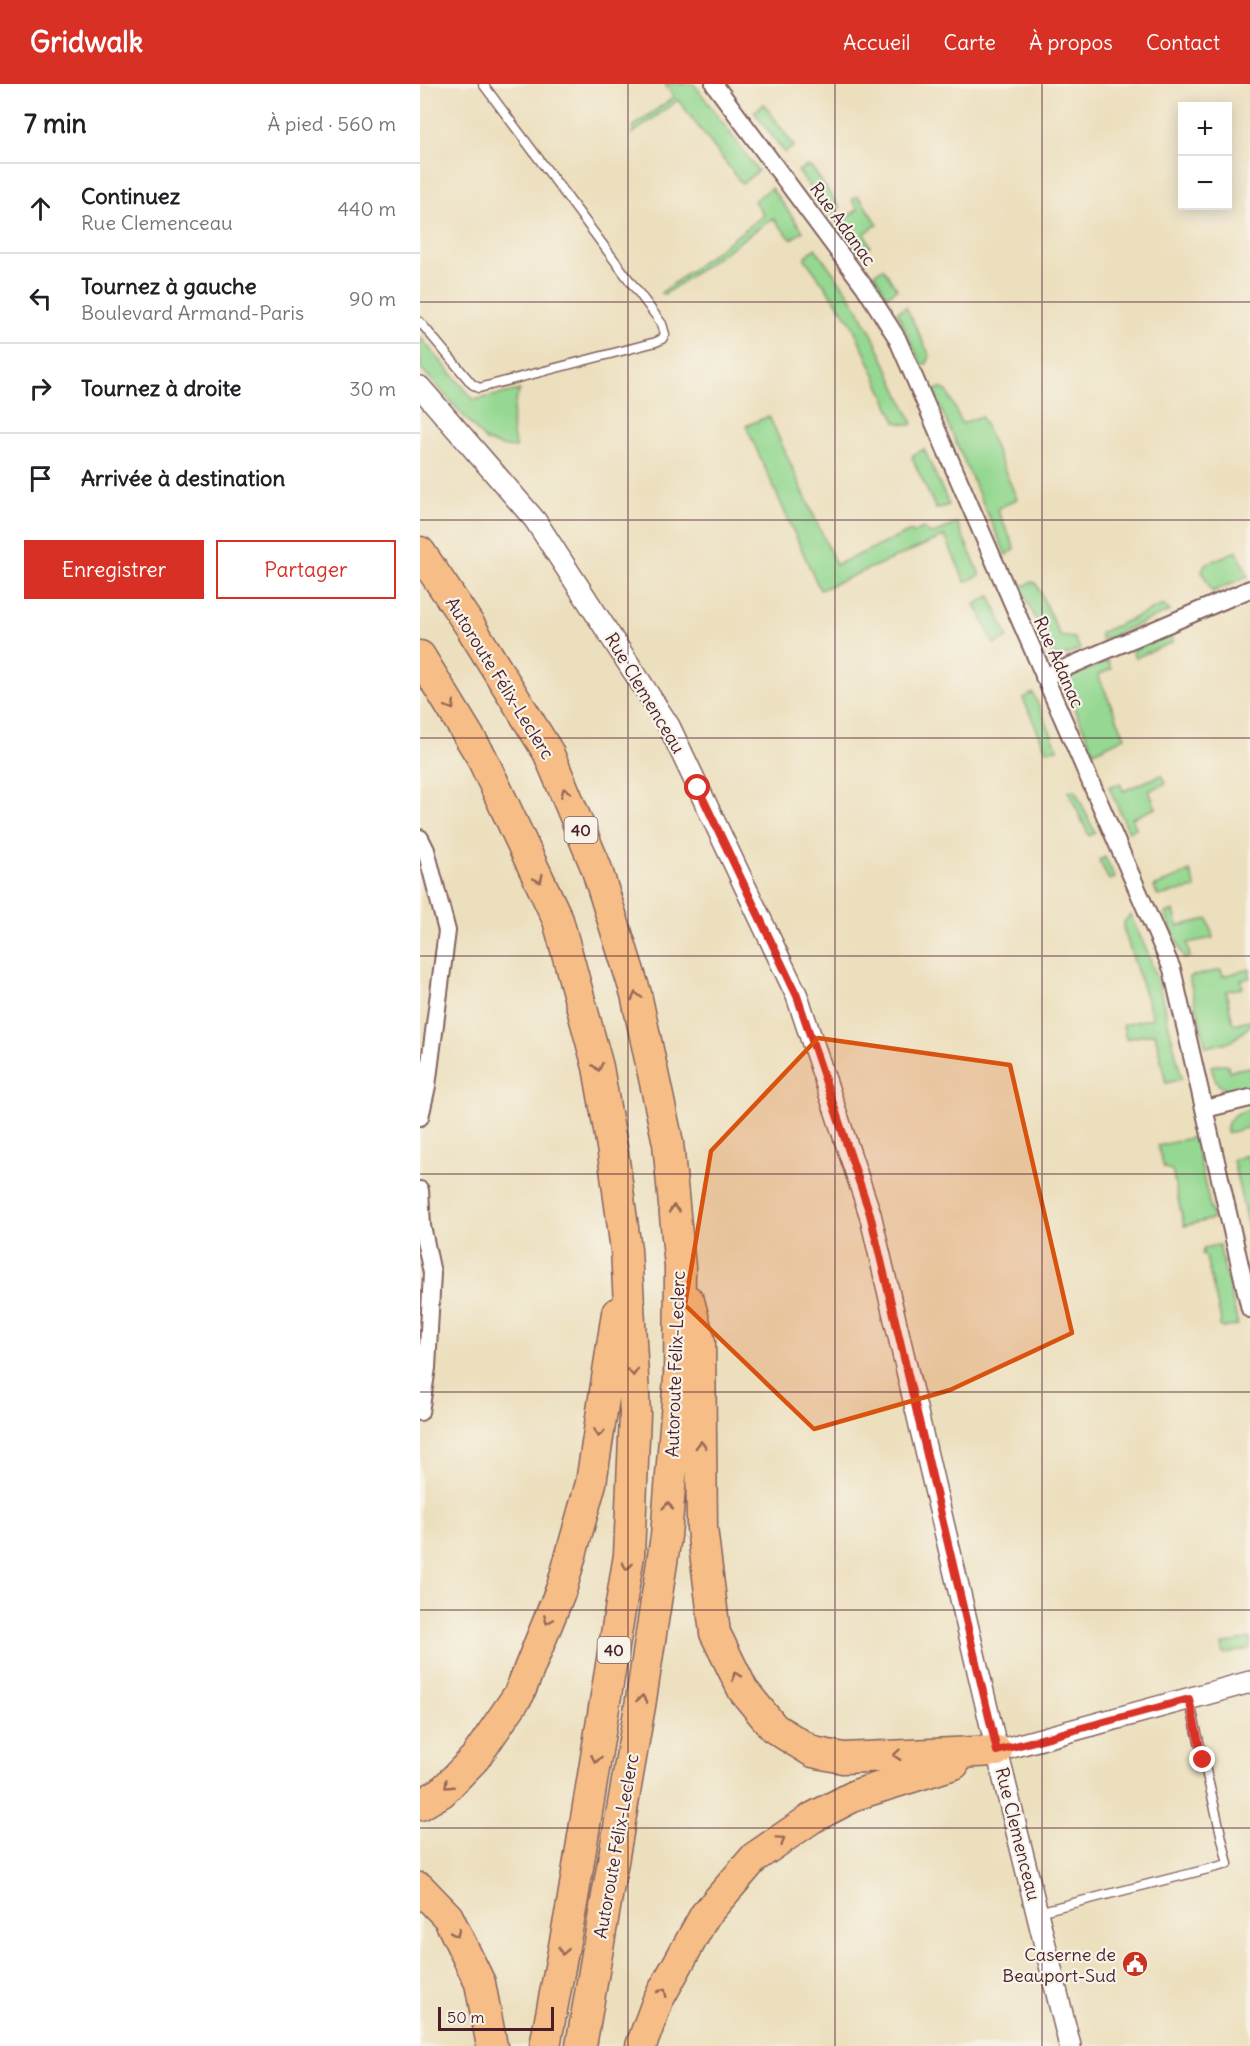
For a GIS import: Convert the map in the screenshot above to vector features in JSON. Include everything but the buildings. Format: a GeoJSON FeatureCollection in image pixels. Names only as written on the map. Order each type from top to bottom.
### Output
{"type":"FeatureCollection","features":[{"type":"Feature","properties":{"kind":"highway","name":"Autoroute Félix-Leclerc"},"geometry":{"type":"LineString","coordinates":[[420,552],[470,626],[548,752],[596,867],[636,994],[668,1143],[680,1267],[679,1378],[666,1536],[640,1706],[581,2046]]}},
{"type":"Feature","properties":{"kind":"highway","name":"Autoroute Félix-Leclerc"},"geometry":{"type":"LineString","coordinates":[[420,656],[481,756],[558,920],[598,1066],[614,1153],[626,1250],[635,1414],[629,1555],[572,1904],[545,2046]]}},
{"type":"Feature","properties":{"kind":"highway"},"geometry":{"type":"LineString","coordinates":[[420,1805],[442,1792],[475,1758],[519,1694],[562,1587],[591,1483],[626,1250]]}},
{"type":"Feature","properties":{"kind":"highway"},"geometry":{"type":"LineString","coordinates":[[680,1267],[700,1342],[702,1528],[714,1633],[743,1690],[774,1728],[813,1752],[853,1758],[997,1751]]}},
{"type":"Feature","properties":{"kind":"highway"},"geometry":{"type":"LineString","coordinates":[[641,2046],[658,2000],[705,1916],[755,1857],[812,1818],[858,1794],[997,1751]]}},
{"type":"Feature","properties":{"kind":"highway"},"geometry":{"type":"LineString","coordinates":[[420,1888],[448,1917],[480,1983],[492,2046]]}},
{"type":"Feature","properties":{"kind":"street","name":"Rue Adanac"},"geometry":{"type":"LineString","coordinates":[[714,84],[851,268],[897,338],[1172,969],[1250,1309]]}},
{"type":"Feature","properties":{"kind":"street","name":"Rue Clemenceau"},"geometry":{"type":"LineString","coordinates":[[420,387],[535,520],[669,726],[797,996],[870,1214],[997,1751],[1070,2046]]}},
{"type":"Feature","properties":{"kind":"street"},"geometry":{"type":"LineString","coordinates":[[1044,677],[1250,589]]}},
{"type":"Feature","properties":{"kind":"street"},"geometry":{"type":"LineString","coordinates":[[420,838],[426,850],[447,931],[427,1086],[420,1117]]}},
{"type":"Feature","properties":{"kind":"street"},"geometry":{"type":"LineString","coordinates":[[1205,1109],[1250,1098]]}},
{"type":"Feature","properties":{"kind":"street"},"geometry":{"type":"LineString","coordinates":[[420,1190],[421,1226],[432,1273],[427,1368],[420,1412]]}},
{"type":"Feature","properties":{"kind":"street"},"geometry":{"type":"LineString","coordinates":[[997,1751],[1250,1682]]}},
{"type":"Feature","properties":{"kind":"lane"},"geometry":{"type":"LineString","coordinates":[[420,322],[472,384],[479,388],[656,342],[662,339],[664,334],[664,327],[483,84]]}},
{"type":"Feature","properties":{"kind":"lane"},"geometry":{"type":"LineString","coordinates":[[1037,1912],[1228,1864],[1189,1699]]}},
{"type":"Feature","properties":{"kind":"highlighted area"},"geometry":{"type":"Polygon","coordinates":[[[818,1038],[1010,1065],[1072,1333],[950,1390],[814,1429],[685,1305],[711,1151],[818,1038]]]}},
{"type":"Feature","properties":{"kind":"green space"},"geometry":{"type":"Polygon","coordinates":[[[665,84],[694,84],[758,171],[742,184],[678,100],[632,134],[634,126],[674,97],[665,84]]]}},
{"type":"Feature","properties":{"kind":"green space"},"geometry":{"type":"Polygon","coordinates":[[[764,104],[794,146],[785,153],[754,112],[764,104]]]}},
{"type":"Feature","properties":{"kind":"green space"},"geometry":{"type":"Polygon","coordinates":[[[807,166],[812,168],[840,208],[831,216],[798,171],[807,166]]]}},
{"type":"Feature","properties":{"kind":"green space"},"geometry":{"type":"Polygon","coordinates":[[[771,188],[803,231],[792,239],[773,218],[665,294],[661,293],[764,215],[754,201],[771,188]]]}},
{"type":"Feature","properties":{"kind":"green space"},"geometry":{"type":"Polygon","coordinates":[[[858,196],[878,224],[865,233],[870,246],[861,256],[838,224],[858,209],[852,200],[858,196]]]}},
{"type":"Feature","properties":{"kind":"green space"},"geometry":{"type":"Polygon","coordinates":[[[815,248],[849,294],[872,334],[913,424],[896,422],[851,322],[805,259],[815,248]]]}},
{"type":"Feature","properties":{"kind":"green space"},"geometry":{"type":"Polygon","coordinates":[[[883,268],[897,289],[887,296],[874,274],[883,268]]]}},
{"type":"Feature","properties":{"kind":"green space"},"geometry":{"type":"Polygon","coordinates":[[[906,307],[930,356],[927,363],[922,366],[897,312],[906,307]]]}},
{"type":"Feature","properties":{"kind":"green space"},"geometry":{"type":"Polygon","coordinates":[[[420,337],[474,400],[520,390],[512,419],[516,448],[486,441],[420,367],[420,337]]]}},
{"type":"Feature","properties":{"kind":"green space"},"geometry":{"type":"Polygon","coordinates":[[[940,388],[947,391],[962,424],[981,416],[1017,499],[997,509],[1013,544],[1014,550],[1006,555],[933,391],[940,388]]]}},
{"type":"Feature","properties":{"kind":"green space"},"geometry":{"type":"Polygon","coordinates":[[[769,416],[836,565],[911,531],[913,533],[923,528],[934,534],[957,523],[980,575],[965,582],[945,536],[820,590],[746,426],[769,416]]]}},
{"type":"Feature","properties":{"kind":"green space"},"geometry":{"type":"Polygon","coordinates":[[[924,449],[949,505],[936,509],[912,458],[924,449]]]}},
{"type":"Feature","properties":{"kind":"green space"},"geometry":{"type":"Polygon","coordinates":[[[1237,551],[1248,576],[1212,592],[1202,571],[1205,564],[1237,551]]]}},
{"type":"Feature","properties":{"kind":"green space"},"geometry":{"type":"Polygon","coordinates":[[[1036,583],[1060,636],[1074,638],[1080,649],[1060,656],[1049,650],[1021,587],[1036,583]]]}},
{"type":"Feature","properties":{"kind":"green space"},"geometry":{"type":"Polygon","coordinates":[[[990,596],[1008,638],[994,644],[975,604],[990,596]]]}},
{"type":"Feature","properties":{"kind":"green space"},"geometry":{"type":"Polygon","coordinates":[[[1163,605],[1170,611],[1101,640],[1100,633],[1163,605]]]}},
{"type":"Feature","properties":{"kind":"green space"},"geometry":{"type":"Polygon","coordinates":[[[1170,634],[1173,642],[1135,658],[1132,651],[1170,634]]]}},
{"type":"Feature","properties":{"kind":"green space"},"geometry":{"type":"Polygon","coordinates":[[[1108,661],[1111,669],[1098,675],[1125,737],[1094,752],[1067,692],[1067,682],[1071,677],[1108,661]]]}},
{"type":"Feature","properties":{"kind":"green space"},"geometry":{"type":"Polygon","coordinates":[[[1033,693],[1058,749],[1046,750],[1023,698],[1033,693]]]}},
{"type":"Feature","properties":{"kind":"green space"},"geometry":{"type":"Polygon","coordinates":[[[1162,775],[1166,783],[1149,791],[1156,808],[1132,818],[1136,828],[1129,832],[1109,787],[1120,783],[1123,791],[1162,775]]]}},
{"type":"Feature","properties":{"kind":"green space"},"geometry":{"type":"Polygon","coordinates":[[[1075,790],[1095,833],[1089,836],[1069,792],[1075,790]]]}},
{"type":"Feature","properties":{"kind":"green space"},"geometry":{"type":"Polygon","coordinates":[[[1105,857],[1115,878],[1109,880],[1099,860],[1105,857]]]}},
{"type":"Feature","properties":{"kind":"green space"},"geometry":{"type":"Polygon","coordinates":[[[1190,871],[1196,888],[1158,896],[1154,887],[1190,871]]]}},
{"type":"Feature","properties":{"kind":"green space"},"geometry":{"type":"Polygon","coordinates":[[[1174,911],[1178,926],[1208,919],[1213,938],[1187,943],[1190,957],[1184,959],[1165,913],[1174,911]]]}},
{"type":"Feature","properties":{"kind":"green space"},"geometry":{"type":"Polygon","coordinates":[[[1130,915],[1148,953],[1160,990],[1182,1079],[1166,1083],[1155,1033],[1126,1039],[1123,1025],[1153,1018],[1123,928],[1124,922],[1130,915]]]}},
{"type":"Feature","properties":{"kind":"green space"},"geometry":{"type":"Polygon","coordinates":[[[1250,969],[1250,978],[1241,980],[1243,988],[1226,991],[1233,1024],[1250,1020],[1250,1026],[1232,1041],[1206,1047],[1189,977],[1221,970],[1223,976],[1250,969]]]}},
{"type":"Feature","properties":{"kind":"green space"},"geometry":{"type":"Polygon","coordinates":[[[1228,1065],[1229,1071],[1250,1067],[1250,1087],[1229,1090],[1220,1086],[1213,1075],[1211,1066],[1228,1065]]]}},
{"type":"Feature","properties":{"kind":"green space"},"geometry":{"type":"Polygon","coordinates":[[[1250,1109],[1250,1127],[1227,1133],[1230,1119],[1250,1109]]]}},
{"type":"Feature","properties":{"kind":"green space"},"geometry":{"type":"Polygon","coordinates":[[[1194,1137],[1213,1219],[1184,1226],[1172,1170],[1164,1168],[1158,1146],[1194,1137]]]}},
{"type":"Feature","properties":{"kind":"green space"},"geometry":{"type":"Polygon","coordinates":[[[1246,1155],[1250,1166],[1250,1236],[1233,1160],[1246,1155]]]}},
{"type":"Feature","properties":{"kind":"green space"},"geometry":{"type":"Polygon","coordinates":[[[1219,1245],[1238,1325],[1224,1328],[1219,1326],[1221,1320],[1206,1257],[1202,1254],[1204,1248],[1219,1245]]]}},
{"type":"Feature","properties":{"kind":"green space"},"geometry":{"type":"Polygon","coordinates":[[[1250,1638],[1250,1649],[1224,1654],[1222,1645],[1250,1638]]]}},
{"type":"Feature","properties":{"kind":"place","name":"Caserne de Beauport-Sud"},"geometry":{"type":"Point","coordinates":[1135,1964]}},
{"type":"Feature","properties":{"kind":"route"},"geometry":{"type":"LineString","coordinates":[[698,788],[797,996],[870,1214],[997,1751],[1189,1699],[1203,1760]]}}]}
